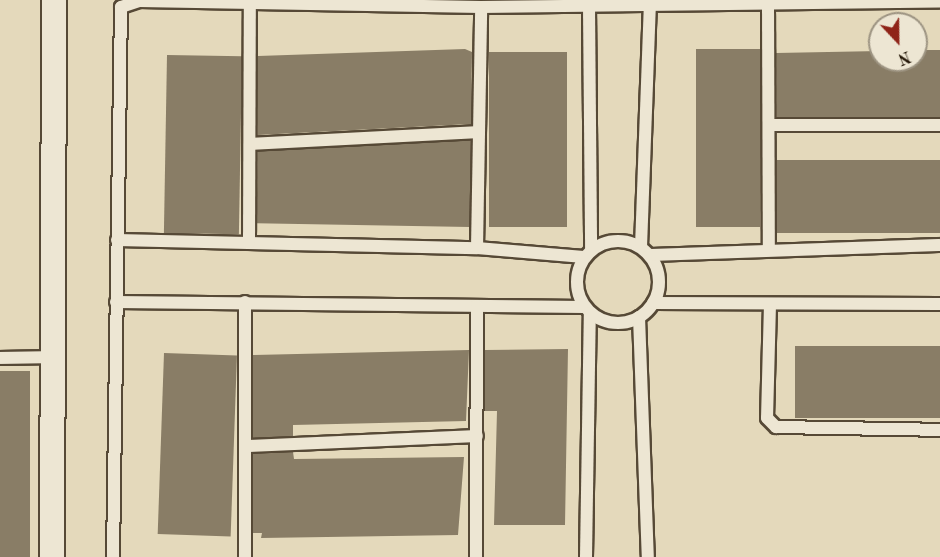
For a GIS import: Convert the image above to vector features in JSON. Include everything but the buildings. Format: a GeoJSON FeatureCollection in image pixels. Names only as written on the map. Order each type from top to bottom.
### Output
{"type":"FeatureCollection","features":[{"type":"Feature","properties":{"kind":"street"},"geometry":{"type":"LineString","coordinates":[[52,557],[54,0]]}},
{"type":"Feature","properties":{"kind":"lane"},"geometry":{"type":"LineString","coordinates":[[113,557],[121,8],[139,1],[250,4],[336,1],[481,7],[940,2]]}},
{"type":"Feature","properties":{"kind":"lane"},"geometry":{"type":"LineString","coordinates":[[249,242],[250,4]]}},
{"type":"Feature","properties":{"kind":"lane"},"geometry":{"type":"LineString","coordinates":[[768,4],[769,248]]}},
{"type":"Feature","properties":{"kind":"lane"},"geometry":{"type":"LineString","coordinates":[[586,557],[587,310],[576,283],[588,253],[589,6]]}},
{"type":"Feature","properties":{"kind":"lane"},"geometry":{"type":"LineString","coordinates":[[116,302],[477,306],[587,310],[614,323],[639,318],[653,303],[659,279],[646,251],[650,6]]}},
{"type":"Feature","properties":{"kind":"lane"},"geometry":{"type":"LineString","coordinates":[[477,248],[481,7]]}},
{"type":"Feature","properties":{"kind":"lane"},"geometry":{"type":"LineString","coordinates":[[770,125],[940,125]]}},
{"type":"Feature","properties":{"kind":"lane"},"geometry":{"type":"LineString","coordinates":[[250,144],[479,132]]}},
{"type":"Feature","properties":{"kind":"lane"},"geometry":{"type":"LineString","coordinates":[[117,240],[477,248],[588,253],[616,240],[646,251],[940,245]]}},
{"type":"Feature","properties":{"kind":"lane"},"geometry":{"type":"LineString","coordinates":[[245,302],[249,446],[245,557]]}},
{"type":"Feature","properties":{"kind":"lane"},"geometry":{"type":"LineString","coordinates":[[653,303],[940,304]]}},
{"type":"Feature","properties":{"kind":"lane"},"geometry":{"type":"LineString","coordinates":[[770,304],[767,418],[776,427],[940,430]]}},
{"type":"Feature","properties":{"kind":"lane"},"geometry":{"type":"LineString","coordinates":[[476,557],[477,306]]}},
{"type":"Feature","properties":{"kind":"lane"},"geometry":{"type":"LineString","coordinates":[[639,318],[648,557]]}},
{"type":"Feature","properties":{"kind":"lane"},"geometry":{"type":"LineString","coordinates":[[0,358],[52,357]]}},
{"type":"Feature","properties":{"kind":"lane"},"geometry":{"type":"LineString","coordinates":[[249,446],[477,436]]}}]}
